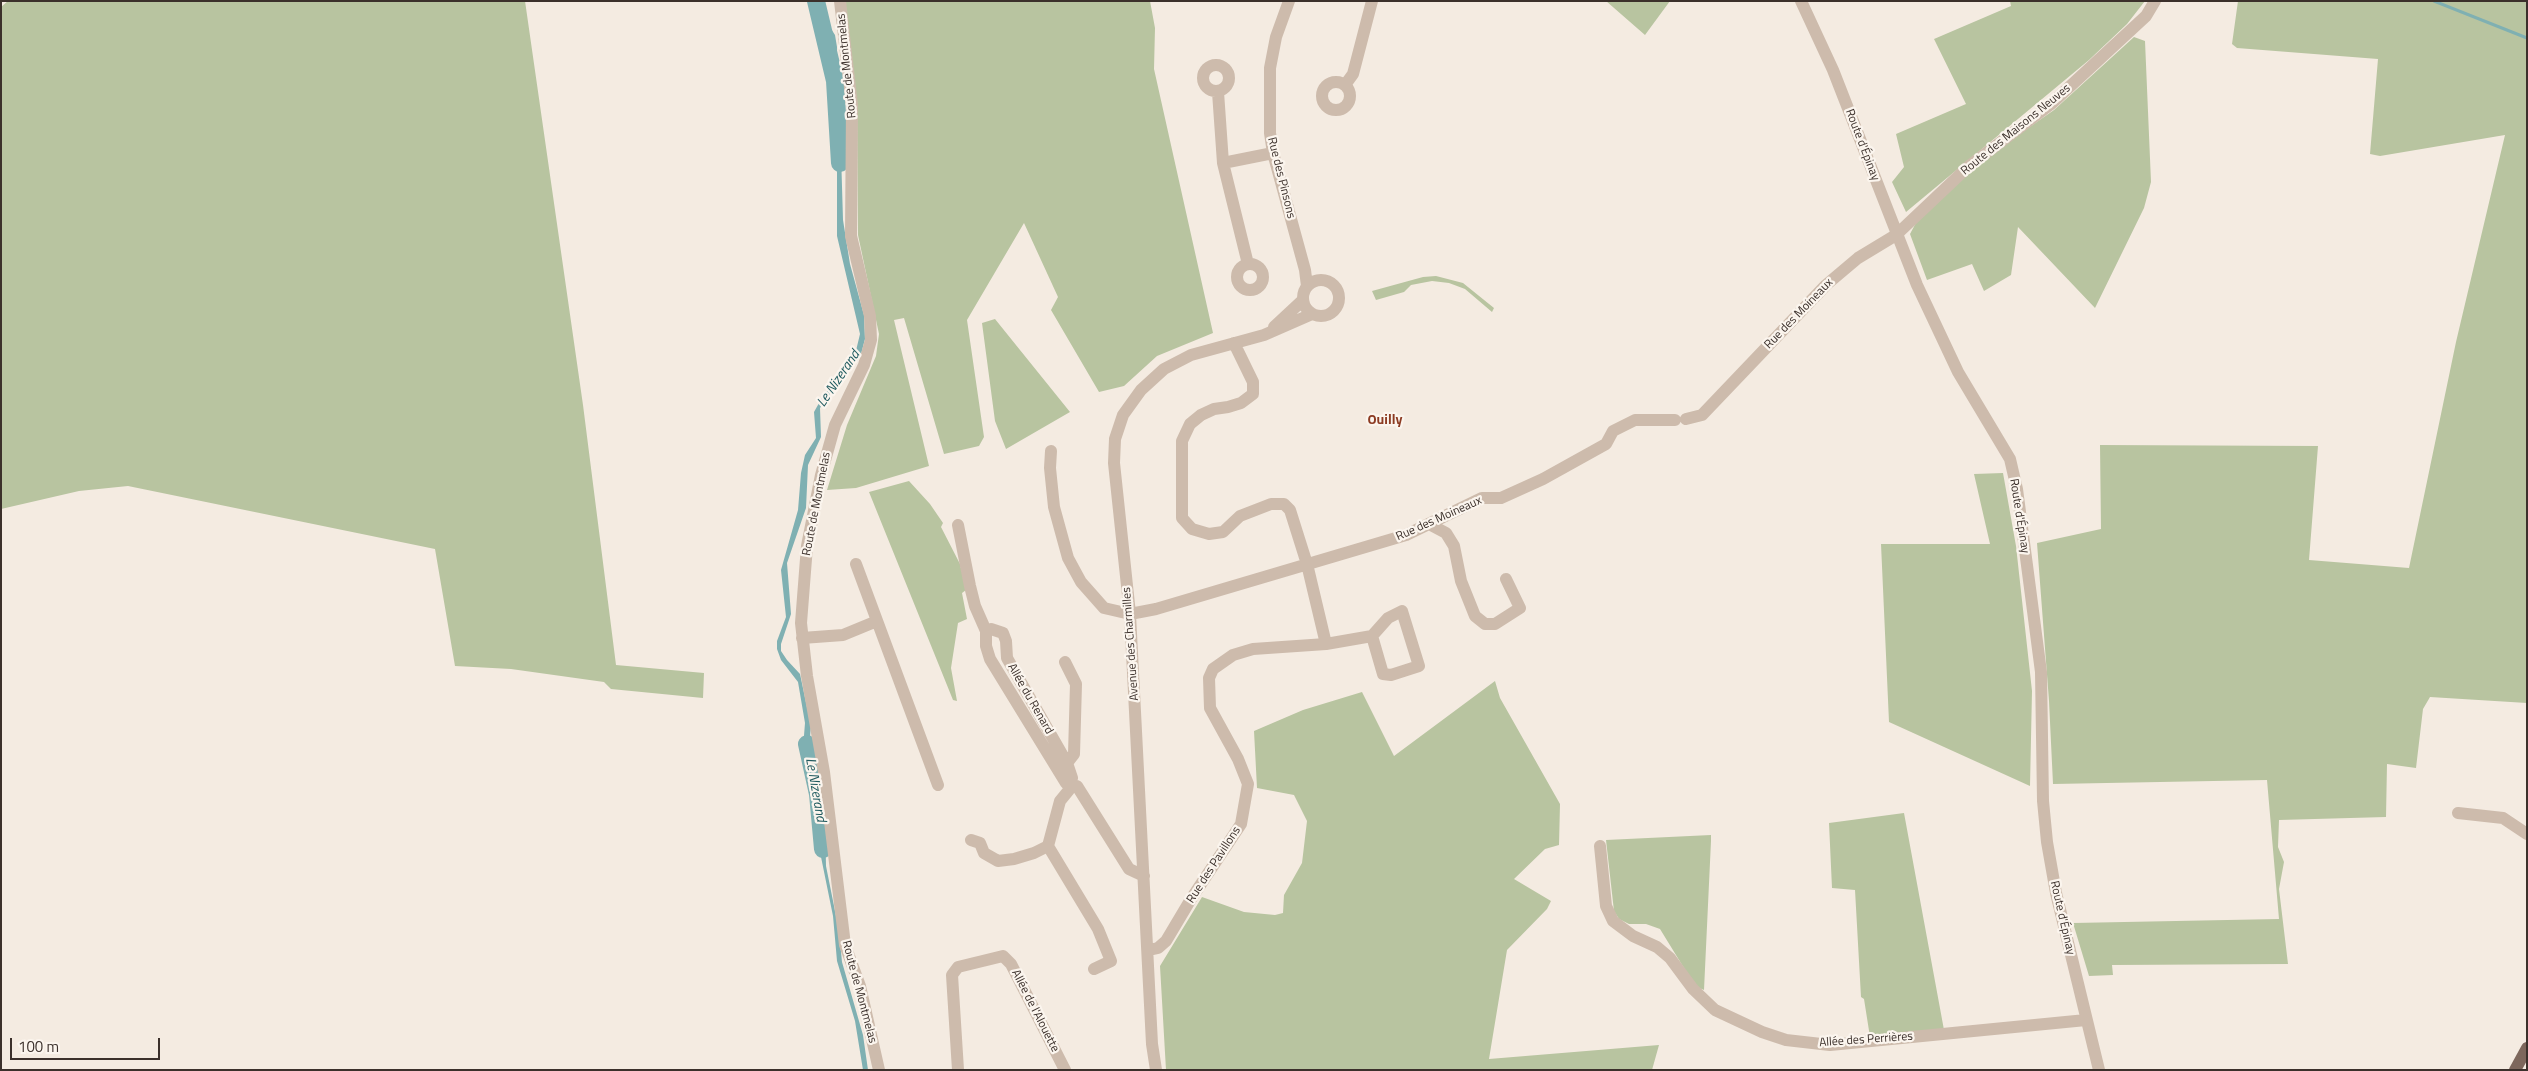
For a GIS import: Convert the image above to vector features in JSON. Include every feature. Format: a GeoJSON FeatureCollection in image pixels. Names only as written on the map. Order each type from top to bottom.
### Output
{"type":"FeatureCollection","features":[{"type":"Feature","properties":{"kind":"main road"},"geometry":{"type":"LineString","coordinates":[[2515,1070],[2527,1048]]}},
{"type":"Feature","properties":{"kind":"street","name":"Route de Montmelas"},"geometry":{"type":"LineString","coordinates":[[840,1],[852,105],[850,226],[853,247],[870,316],[871,340],[864,364],[835,425],[817,492],[806,546],[802,638],[824,772],[846,945],[860,986],[879,1070]]}},
{"type":"Feature","properties":{"kind":"street","name":"Rue des Pinsons"},"geometry":{"type":"LineString","coordinates":[[1289,1],[1276,37],[1270,68],[1268,112],[1273,153],[1296,237],[1313,283]]}},
{"type":"Feature","properties":{"kind":"street"},"geometry":{"type":"LineString","coordinates":[[1345,85],[1352,74],[1372,1]]}},
{"type":"Feature","properties":{"kind":"street","name":"Route d'Épinay"},"geometry":{"type":"LineString","coordinates":[[1801,1],[1836,78],[1896,235],[1958,372],[2010,459],[2017,489],[2041,672],[2043,801],[2047,842],[2056,893],[2099,1070]]}},
{"type":"Feature","properties":{"kind":"street","name":"Route des Maisons Neuves"},"geometry":{"type":"LineString","coordinates":[[1896,235],[1969,166],[2051,104],[2146,16],[2155,1]]}},
{"type":"Feature","properties":{"kind":"street"},"geometry":{"type":"LineString","coordinates":[[1218,92],[1223,163],[1248,264]]}},
{"type":"Feature","properties":{"kind":"street"},"geometry":{"type":"LineString","coordinates":[[1223,163],[1273,153]]}},
{"type":"Feature","properties":{"kind":"street","name":"Rue des Moineaux"},"geometry":{"type":"LineString","coordinates":[[1130,614],[1156,609],[1406,535],[1482,498],[1500,498],[1543,479],[1606,444],[1613,431],[1635,420],[1681,419],[1702,415],[1826,284],[1858,258],[1896,235]]}},
{"type":"Feature","properties":{"kind":"street"},"geometry":{"type":"LineString","coordinates":[[1327,281],[1334,286],[1339,300],[1337,306],[1330,314],[1322,316],[1312,314],[1308,310],[1303,300],[1313,283],[1327,281]]}},
{"type":"Feature","properties":{"kind":"street","name":"Avenue des Charmilles"},"geometry":{"type":"LineString","coordinates":[[1264,335],[1303,300]]}},
{"type":"Feature","properties":{"kind":"street","name":"Avenue des Charmilles"},"geometry":{"type":"LineString","coordinates":[[1156,1070],[1152,1044],[1149,950],[1130,614],[1114,463],[1115,439],[1123,415],[1141,390],[1164,369],[1191,355],[1264,335],[1312,314]]}},
{"type":"Feature","properties":{"kind":"street"},"geometry":{"type":"LineString","coordinates":[[1234,343],[1252,382],[1253,394],[1241,403],[1228,408],[1214,408],[1190,424],[1182,441],[1182,518],[1192,529],[1209,534],[1223,532],[1240,516],[1271,504],[1284,504],[1290,510],[1307,564],[1326,644]]}},
{"type":"Feature","properties":{"kind":"street"},"geometry":{"type":"LineString","coordinates":[[1051,450],[1050,468],[1054,507],[1068,558],[1081,582],[1104,608],[1130,614]]}},
{"type":"Feature","properties":{"kind":"street"},"geometry":{"type":"LineString","coordinates":[[1429,524],[1446,533],[1454,546],[1465,589],[1476,616],[1485,624],[1495,624],[1520,608],[1506,579]]}},
{"type":"Feature","properties":{"kind":"street","name":"Allée du Renard"},"geometry":{"type":"LineString","coordinates":[[958,526],[961,549],[972,593],[986,631],[986,646],[990,659],[1129,869],[1144,876]]}},
{"type":"Feature","properties":{"kind":"street"},"geometry":{"type":"LineString","coordinates":[[856,564],[938,784]]}},
{"type":"Feature","properties":{"kind":"street"},"geometry":{"type":"LineString","coordinates":[[1402,611],[1419,666],[1391,675],[1383,674],[1372,636],[1388,618],[1402,611]]}},
{"type":"Feature","properties":{"kind":"street"},"geometry":{"type":"LineString","coordinates":[[802,638],[843,635],[877,621]]}},
{"type":"Feature","properties":{"kind":"street","name":"Allée du Renard"},"geometry":{"type":"LineString","coordinates":[[986,631],[990,629],[1002,633],[1006,641],[1006,658],[1067,763],[1071,784]]}},
{"type":"Feature","properties":{"kind":"street","name":"Rue des Pavillons"},"geometry":{"type":"LineString","coordinates":[[1149,950],[1158,948],[1166,941],[1191,899],[1241,824],[1248,784],[1238,759],[1210,708],[1209,678],[1213,669],[1233,655],[1254,649],[1326,644],[1372,636]]}},
{"type":"Feature","properties":{"kind":"street"},"geometry":{"type":"LineString","coordinates":[[1065,662],[1076,684],[1074,754],[1067,763]]}},
{"type":"Feature","properties":{"kind":"street"},"geometry":{"type":"LineString","coordinates":[[1071,784],[1060,801],[1048,846],[1114,960],[1094,969]]}},
{"type":"Feature","properties":{"kind":"street"},"geometry":{"type":"LineString","coordinates":[[2458,813],[2503,818],[2527,834]]}},
{"type":"Feature","properties":{"kind":"street"},"geometry":{"type":"LineString","coordinates":[[971,840],[980,843],[984,853],[998,861],[1014,859],[1048,846]]}},
{"type":"Feature","properties":{"kind":"street","name":"Allée des Perrières"},"geometry":{"type":"LineString","coordinates":[[1600,846],[1606,906],[1612,921],[1633,936],[1657,947],[1670,958],[1693,989],[1715,1010],[1762,1032],[1786,1040],[1830,1045],[2086,1020]]}},
{"type":"Feature","properties":{"kind":"street","name":"Allée de l'Alouette"},"geometry":{"type":"LineString","coordinates":[[958,1070],[952,975],[958,967],[1003,956],[1010,964],[1066,1070]]}},
{"type":"Feature","properties":{"kind":"street","name":"Avenue des Charmilles"},"geometry":{"type":"LineString","coordinates":[[1148,1070],[1152,1044]]}},
{"type":"Feature","properties":{"kind":"green space"},"geometry":{"type":"Polygon","coordinates":[[[8,1],[525,1],[583,405],[616,665],[704,673],[703,698],[611,689],[604,682],[511,669],[455,666],[435,549],[128,486],[79,491],[1,509],[1,7],[8,1]]]}},
{"type":"Feature","properties":{"kind":"green space"},"geometry":{"type":"Polygon","coordinates":[[[845,1],[1150,1],[1155,28],[1154,69],[1213,333],[1157,356],[1124,386],[1099,392],[1051,310],[1058,297],[1024,223],[967,320],[984,437],[979,446],[944,454],[904,318],[894,320],[929,466],[856,488],[827,490],[847,425],[876,356],[879,334],[858,235],[857,104],[845,1]]]}},
{"type":"Feature","properties":{"kind":"green space"},"geometry":{"type":"Polygon","coordinates":[[[1606,1],[1670,1],[1645,35],[1606,1]]]}},
{"type":"Feature","properties":{"kind":"green space"},"geometry":{"type":"Polygon","coordinates":[[[2010,1],[2145,1],[2127,24],[2089,60],[1906,212],[1892,182],[1904,167],[1896,134],[1966,104],[1934,39],[2011,6],[2010,1]]]}},
{"type":"Feature","properties":{"kind":"green space"},"geometry":{"type":"Polygon","coordinates":[[[2238,1],[2527,1],[2527,703],[2430,697],[2423,709],[2416,768],[2387,764],[2386,817],[2279,820],[2278,847],[2284,862],[2279,889],[2288,964],[2112,965],[2113,975],[2089,976],[2073,923],[2279,919],[2267,780],[2053,784],[2049,701],[2037,543],[2101,529],[2100,445],[2318,446],[2309,560],[2409,568],[2456,342],[2505,135],[2380,156],[2370,154],[2378,59],[2237,48],[2232,44],[2238,1]]]}},
{"type":"Feature","properties":{"kind":"green space"},"geometry":{"type":"Polygon","coordinates":[[[2134,37],[2145,41],[2151,182],[2144,208],[2095,308],[2018,227],[2011,275],[1984,291],[1972,264],[1927,280],[1910,234],[1918,219],[1971,168],[2054,110],[2134,37]]]}},
{"type":"Feature","properties":{"kind":"green space"},"geometry":{"type":"Polygon","coordinates":[[[1436,276],[1463,283],[1494,308],[1492,312],[1465,289],[1449,283],[1432,281],[1411,285],[1404,292],[1376,300],[1372,291],[1423,277],[1436,276]]]}},
{"type":"Feature","properties":{"kind":"green space"},"geometry":{"type":"Polygon","coordinates":[[[995,319],[1070,412],[1006,449],[995,421],[982,323],[995,319]]]}},
{"type":"Feature","properties":{"kind":"green space"},"geometry":{"type":"Polygon","coordinates":[[[2003,473],[2016,546],[2032,691],[2030,786],[1889,722],[1881,544],[1990,544],[1974,474],[2003,473]]]}},
{"type":"Feature","properties":{"kind":"green space"},"geometry":{"type":"Polygon","coordinates":[[[909,481],[930,504],[943,523],[941,527],[960,564],[966,590],[962,593],[967,619],[958,623],[951,668],[957,701],[953,700],[869,492],[909,481]]]}},
{"type":"Feature","properties":{"kind":"green space"},"geometry":{"type":"Polygon","coordinates":[[[1495,681],[1500,698],[1560,804],[1559,845],[1545,849],[1514,879],[1551,901],[1547,909],[1507,950],[1489,1059],[1659,1045],[1652,1070],[1166,1070],[1160,966],[1202,897],[1244,912],[1275,915],[1283,913],[1284,895],[1302,863],[1307,821],[1294,795],[1257,788],[1254,731],[1303,710],[1362,692],[1394,756],[1495,681]]]}},
{"type":"Feature","properties":{"kind":"green space"},"geometry":{"type":"Polygon","coordinates":[[[1904,813],[1944,1030],[1870,1037],[1864,999],[1861,997],[1855,890],[1832,888],[1829,823],[1904,813]]]}},
{"type":"Feature","properties":{"kind":"green space"},"geometry":{"type":"Polygon","coordinates":[[[1711,835],[1704,990],[1695,986],[1660,929],[1646,924],[1629,924],[1619,919],[1614,911],[1606,840],[1711,835]]]}},
{"type":"Feature","properties":{"kind":"water"},"geometry":{"type":"Polygon","coordinates":[[[811,1],[819,1],[821,13],[835,35],[837,47],[836,91],[843,115],[839,138],[843,220],[850,264],[864,315],[865,339],[860,358],[844,374],[820,408],[821,437],[808,465],[806,508],[787,563],[791,614],[781,644],[781,651],[800,674],[811,726],[809,747],[818,769],[825,820],[826,866],[839,931],[842,962],[863,1035],[868,1070],[863,1070],[855,1021],[837,961],[833,916],[820,852],[821,823],[818,797],[811,767],[803,748],[805,723],[798,682],[781,660],[777,649],[777,641],[786,617],[781,570],[798,510],[801,473],[805,455],[816,438],[814,412],[823,396],[854,359],[860,334],[837,236],[835,134],[838,119],[833,94],[832,47],[813,11],[811,1]]]}},
{"type":"Feature","properties":{"kind":"waterway","name":"Le Nizerand"},"geometry":{"type":"LineString","coordinates":[[816,1],[835,81],[840,163]]}},
{"type":"Feature","properties":{"kind":"waterway"},"geometry":{"type":"LineString","coordinates":[[2434,1],[2527,38]]}},
{"type":"Feature","properties":{"kind":"waterway","name":"Le Nizerand"},"geometry":{"type":"LineString","coordinates":[[807,744],[818,794],[823,849]]}},
{"type":"Feature","properties":{"kind":"district","name":"Ouilly"},"geometry":{"type":"Point","coordinates":[1385,421]}}]}
